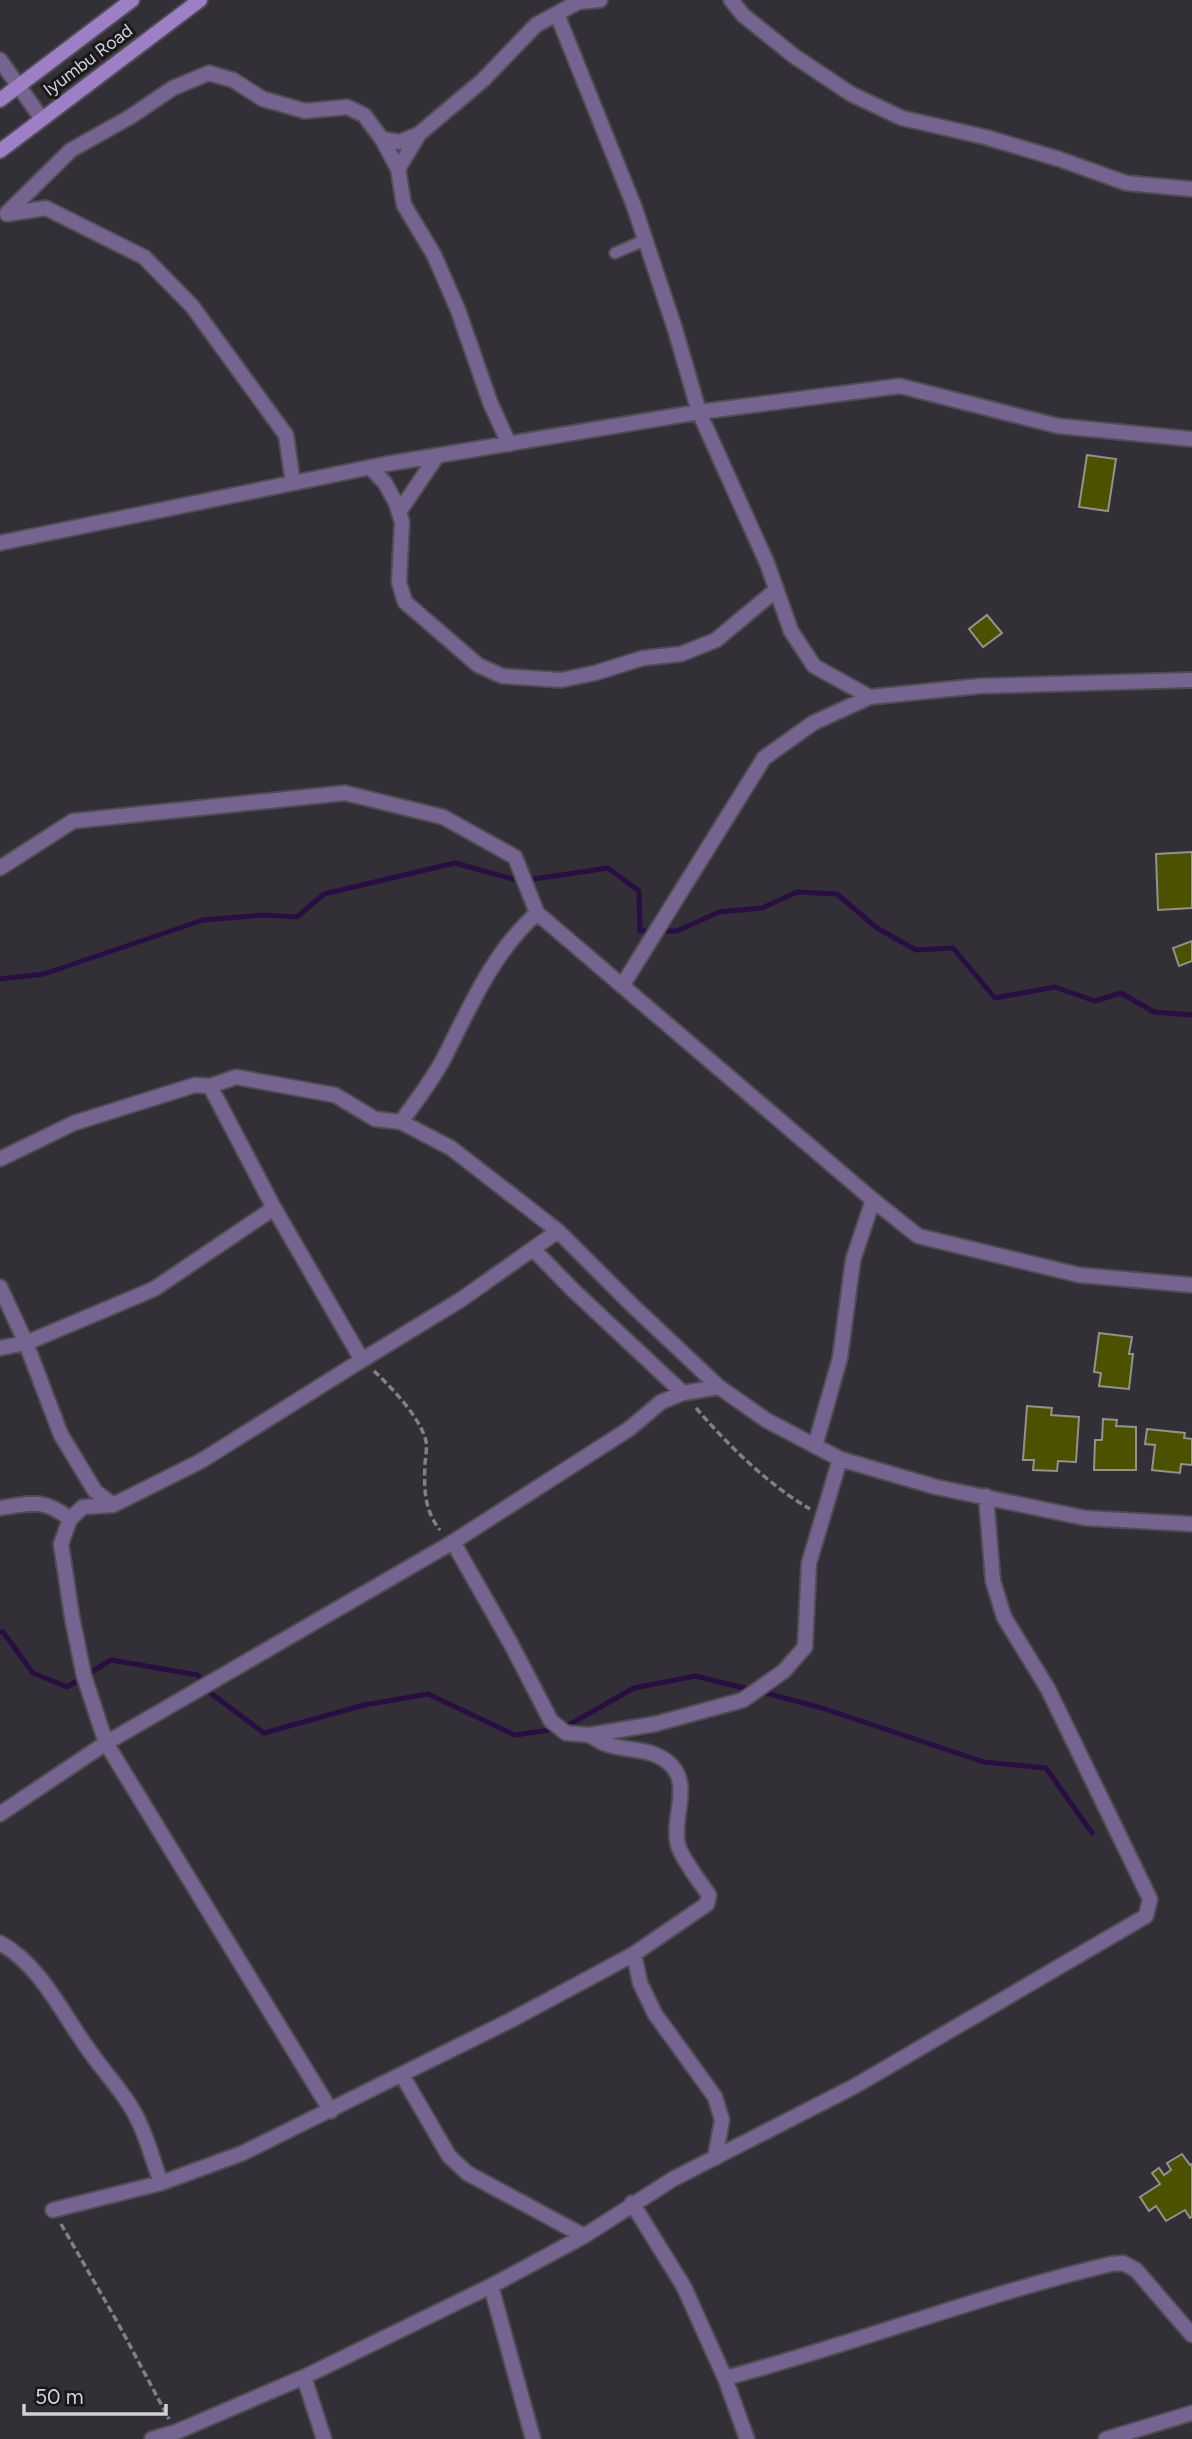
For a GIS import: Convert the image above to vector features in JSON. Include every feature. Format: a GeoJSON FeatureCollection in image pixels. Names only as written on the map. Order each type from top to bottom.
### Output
{"type":"FeatureCollection","features":[{"type":"Feature","properties":{"kind":"main road","name":"Iyumbu Road"},"geometry":{"type":"LineString","coordinates":[[0,100],[132,0]]}},
{"type":"Feature","properties":{"kind":"main road","name":"Iyumbu Road"},"geometry":{"type":"LineString","coordinates":[[0,151],[200,0]]}},
{"type":"Feature","properties":{"kind":"street"},"geometry":{"type":"LineString","coordinates":[[383,139],[400,142],[419,134],[483,80],[536,25],[578,2],[600,0]]}},
{"type":"Feature","properties":{"kind":"street"},"geometry":{"type":"LineString","coordinates":[[731,0],[743,15],[794,56],[851,94],[902,118],[985,137],[1126,183],[1192,189]]}},
{"type":"Feature","properties":{"kind":"street"},"geometry":{"type":"LineString","coordinates":[[557,14],[634,206],[699,412],[767,563],[791,631],[814,666],[870,697]]}},
{"type":"Feature","properties":{"kind":"street"},"geometry":{"type":"LineString","coordinates":[[0,60],[42,119]]}},
{"type":"Feature","properties":{"kind":"street"},"geometry":{"type":"LineString","coordinates":[[4,216],[71,150],[130,117],[173,88],[209,73],[233,80],[263,99],[305,111],[346,107],[363,115],[383,139],[398,169],[404,205],[434,255],[458,310],[489,402],[509,444]]}},
{"type":"Feature","properties":{"kind":"street"},"geometry":{"type":"LineString","coordinates":[[398,169],[419,134]]}},
{"type":"Feature","properties":{"kind":"street"},"geometry":{"type":"LineString","coordinates":[[40,181],[46,208]]}},
{"type":"Feature","properties":{"kind":"street"},"geometry":{"type":"LineString","coordinates":[[4,216],[46,208],[144,257],[192,306],[286,435],[293,483]]}},
{"type":"Feature","properties":{"kind":"street"},"geometry":{"type":"LineString","coordinates":[[0,542],[370,467],[699,412],[900,386],[1058,426],[1192,439]]}},
{"type":"Feature","properties":{"kind":"street"},"geometry":{"type":"LineString","coordinates":[[399,512],[437,456]]}},
{"type":"Feature","properties":{"kind":"street"},"geometry":{"type":"LineString","coordinates":[[370,467],[385,483],[402,522],[399,582],[405,602],[478,664],[502,677],[561,680],[643,658],[681,653],[716,640],[776,590]]}},
{"type":"Feature","properties":{"kind":"street"},"geometry":{"type":"LineString","coordinates":[[622,986],[764,758],[813,723],[870,697],[980,686],[1192,680]]}},
{"type":"Feature","properties":{"kind":"street"},"geometry":{"type":"LineString","coordinates":[[0,868],[73,821],[345,793],[443,817],[515,857],[537,913],[918,1236],[1079,1275],[1192,1285]]}},
{"type":"Feature","properties":{"kind":"street"},"geometry":{"type":"LineString","coordinates":[[401,1122],[443,1061],[489,971],[515,932],[537,913]]}},
{"type":"Feature","properties":{"kind":"street"},"geometry":{"type":"LineString","coordinates":[[0,1159],[74,1123],[195,1085],[210,1086],[236,1077],[335,1095],[375,1119],[401,1122],[451,1148],[558,1231],[719,1387],[766,1420],[840,1459],[936,1487],[1084,1518],[1192,1524]]}},
{"type":"Feature","properties":{"kind":"street"},"geometry":{"type":"LineString","coordinates":[[210,1086],[274,1208],[362,1360]]}},
{"type":"Feature","properties":{"kind":"street"},"geometry":{"type":"LineString","coordinates":[[815,1446],[840,1358],[853,1260],[873,1200]]}},
{"type":"Feature","properties":{"kind":"street"},"geometry":{"type":"LineString","coordinates":[[0,1348],[26,1343],[154,1289],[274,1208]]}},
{"type":"Feature","properties":{"kind":"street"},"geometry":{"type":"LineString","coordinates":[[331,2111],[106,1743],[84,1676],[61,1544],[70,1519],[83,1507],[113,1505],[201,1461],[462,1298],[558,1231]]}},
{"type":"Feature","properties":{"kind":"street"},"geometry":{"type":"LineString","coordinates":[[534,1250],[683,1393]]}},
{"type":"Feature","properties":{"kind":"street"},"geometry":{"type":"LineString","coordinates":[[0,1287],[26,1343],[61,1435],[95,1491],[113,1505]]}},
{"type":"Feature","properties":{"kind":"street"},"geometry":{"type":"LineString","coordinates":[[0,1814],[106,1743],[453,1542],[629,1429],[661,1402],[683,1393],[719,1387]]}},
{"type":"Feature","properties":{"kind":"street"},"geometry":{"type":"LineString","coordinates":[[453,1542],[551,1721],[566,1733],[589,1735],[655,1724],[743,1700],[784,1671],[805,1647],[809,1563],[840,1459]]}},
{"type":"Feature","properties":{"kind":"street"},"geometry":{"type":"LineString","coordinates":[[152,2439],[176,2432],[304,2377],[491,2286],[584,2236],[632,2203],[855,2086],[1146,1916],[1150,1899],[1048,1689],[1004,1617],[993,1581],[986,1496]]}},
{"type":"Feature","properties":{"kind":"street"},"geometry":{"type":"LineString","coordinates":[[0,1508],[43,1502],[57,1508],[70,1519]]}},
{"type":"Feature","properties":{"kind":"street"},"geometry":{"type":"LineString","coordinates":[[53,2210],[161,2183],[243,2153],[511,2021],[634,1954],[707,1904],[709,1895],[678,1847],[675,1826],[680,1800],[680,1779],[670,1764],[645,1750],[604,1743],[589,1735]]}},
{"type":"Feature","properties":{"kind":"street"},"geometry":{"type":"LineString","coordinates":[[0,1943],[12,1950],[45,1984],[86,2047],[132,2108],[161,2183]]}},
{"type":"Feature","properties":{"kind":"street"},"geometry":{"type":"LineString","coordinates":[[634,1954],[640,1983],[655,2014],[715,2097],[722,2119],[715,2158]]}},
{"type":"Feature","properties":{"kind":"street"},"geometry":{"type":"LineString","coordinates":[[402,2075],[449,2156],[458,2165],[477,2179],[584,2236]]}},
{"type":"Feature","properties":{"kind":"street"},"geometry":{"type":"LineString","coordinates":[[632,2203],[684,2287],[725,2378],[747,2439]]}},
{"type":"Feature","properties":{"kind":"street"},"geometry":{"type":"LineString","coordinates":[[725,2378],[796,2359],[893,2326],[1111,2264],[1123,2263],[1136,2270],[1192,2335]]}},
{"type":"Feature","properties":{"kind":"street"},"geometry":{"type":"LineString","coordinates":[[491,2286],[533,2439]]}},
{"type":"Feature","properties":{"kind":"street"},"geometry":{"type":"LineString","coordinates":[[304,2377],[324,2439]]}},
{"type":"Feature","properties":{"kind":"street"},"geometry":{"type":"LineString","coordinates":[[1107,2439],[1192,2413]]}},
{"type":"Feature","properties":{"kind":"lane"},"geometry":{"type":"LineString","coordinates":[[615,253],[645,240]]}},
{"type":"Feature","properties":{"kind":"path"},"geometry":{"type":"LineString","coordinates":[[362,1360],[391,1387],[421,1428],[427,1444],[425,1466],[428,1511],[439,1529],[453,1542]]}},
{"type":"Feature","properties":{"kind":"path"},"geometry":{"type":"LineString","coordinates":[[683,1393],[718,1433],[772,1484],[823,1516]]}},
{"type":"Feature","properties":{"kind":"path"},"geometry":{"type":"LineString","coordinates":[[53,2210],[176,2432]]}},
{"type":"Feature","properties":{"kind":"building"},"geometry":{"type":"Polygon","coordinates":[[[1087,455],[1116,459],[1108,511],[1079,507],[1087,455]]]}},
{"type":"Feature","properties":{"kind":"building"},"geometry":{"type":"Polygon","coordinates":[[[987,615],[1002,633],[983,647],[969,629],[987,615]]]}},
{"type":"Feature","properties":{"kind":"building"},"geometry":{"type":"Polygon","coordinates":[[[1192,852],[1192,908],[1158,910],[1156,854],[1192,852]]]}},
{"type":"Feature","properties":{"kind":"building"},"geometry":{"type":"Polygon","coordinates":[[[1192,941],[1192,961],[1179,966],[1173,948],[1192,941]]]}},
{"type":"Feature","properties":{"kind":"building"},"geometry":{"type":"Polygon","coordinates":[[[1099,1333],[1132,1337],[1129,1389],[1099,1386],[1101,1373],[1094,1372],[1099,1333]]]}},
{"type":"Feature","properties":{"kind":"building"},"geometry":{"type":"Polygon","coordinates":[[[1027,1406],[1052,1408],[1051,1415],[1079,1417],[1076,1462],[1058,1461],[1057,1471],[1033,1470],[1034,1460],[1023,1460],[1027,1406]]]}},
{"type":"Feature","properties":{"kind":"building"},"geometry":{"type":"Polygon","coordinates":[[[1103,1419],[1117,1420],[1116,1426],[1136,1427],[1136,1470],[1094,1470],[1095,1440],[1102,1440],[1103,1419]]]}},
{"type":"Feature","properties":{"kind":"building"},"geometry":{"type":"Polygon","coordinates":[[[1147,1429],[1185,1433],[1184,1438],[1192,1439],[1192,1465],[1181,1464],[1180,1473],[1152,1470],[1155,1445],[1145,1444],[1147,1429]]]}},
{"type":"Feature","properties":{"kind":"building"},"geometry":{"type":"Polygon","coordinates":[[[1182,2154],[1190,2165],[1192,2164],[1192,2217],[1190,2218],[1185,2210],[1166,2221],[1156,2206],[1149,2211],[1140,2197],[1160,2184],[1152,2173],[1159,2168],[1164,2175],[1171,2170],[1167,2163],[1182,2154]]]}},
{"type":"Feature","properties":{"kind":"waterway"},"geometry":{"type":"LineString","coordinates":[[0,979],[44,974],[203,920],[264,915],[297,917],[324,894],[455,863],[520,881],[608,868],[639,891],[640,931],[677,931],[719,912],[762,908],[797,892],[837,894],[877,928],[916,950],[953,948],[995,998],[1055,987],[1095,1001],[1121,993],[1154,1012],[1192,1015]]}},
{"type":"Feature","properties":{"kind":"waterway"},"geometry":{"type":"LineString","coordinates":[[0,1632],[3,1632],[33,1673],[67,1687],[111,1660],[198,1675],[204,1688],[264,1733],[364,1705],[428,1694],[515,1735],[556,1729]]}},
{"type":"Feature","properties":{"kind":"waterway"},"geometry":{"type":"LineString","coordinates":[[565,1727],[634,1688],[695,1676],[752,1690]]}},
{"type":"Feature","properties":{"kind":"waterway"},"geometry":{"type":"LineString","coordinates":[[762,1692],[825,1709],[984,1762],[1046,1768],[1092,1833]]}}]}
